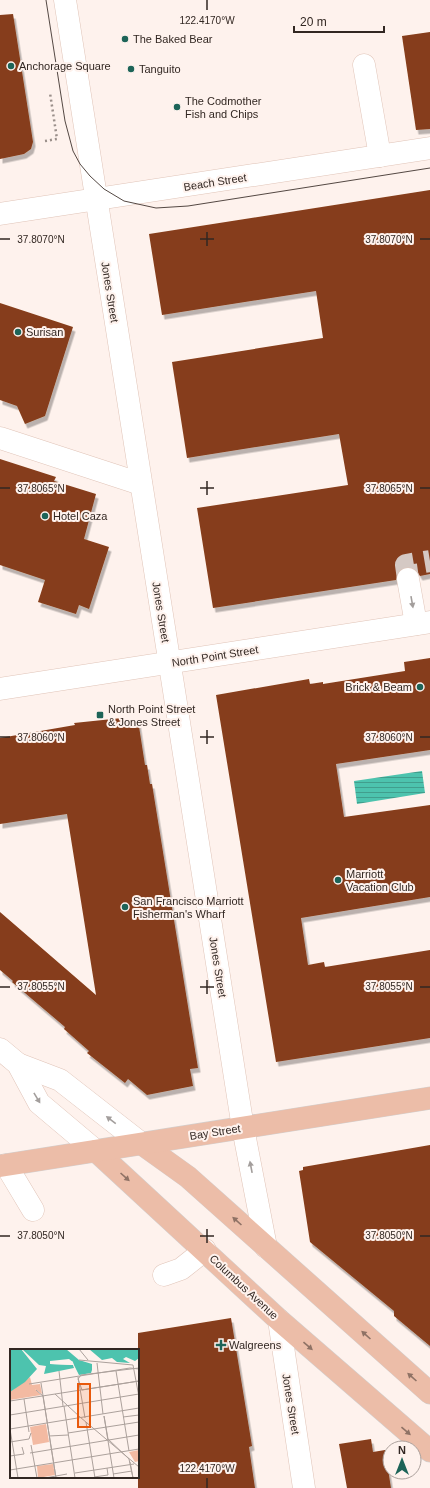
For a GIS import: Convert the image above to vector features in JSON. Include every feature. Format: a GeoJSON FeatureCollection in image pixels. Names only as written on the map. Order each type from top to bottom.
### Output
{"type":"FeatureCollection","features":[{"type":"Feature","properties":{"kind":"main road","name":"Bay Street"},"geometry":{"type":"LineString","coordinates":[[3,1166],[430,1098]]}},
{"type":"Feature","properties":{"kind":"main road","name":"Columbus Avenue"},"geometry":{"type":"LineString","coordinates":[[142,1144],[188,1177],[430,1393]]}},
{"type":"Feature","properties":{"kind":"main road","name":"Columbus Avenue"},"geometry":{"type":"LineString","coordinates":[[96,1150],[279,1320],[430,1451]]}},
{"type":"Feature","properties":{"kind":"street","name":"Jones Street"},"geometry":{"type":"LineString","coordinates":[[65,0],[243,1128],[266,1247]]}},
{"type":"Feature","properties":{"kind":"street"},"geometry":{"type":"LineString","coordinates":[[364,65],[380,156]]}},
{"type":"Feature","properties":{"kind":"street","name":"Beach Street"},"geometry":{"type":"LineString","coordinates":[[0,214],[430,148]]}},
{"type":"Feature","properties":{"kind":"street"},"geometry":{"type":"LineString","coordinates":[[0,438],[141,484]]}},
{"type":"Feature","properties":{"kind":"street"},"geometry":{"type":"LineString","coordinates":[[408,580],[423,623]]}},
{"type":"Feature","properties":{"kind":"street","name":"North Point Street"},"geometry":{"type":"LineString","coordinates":[[0,689],[423,623]]}},
{"type":"Feature","properties":{"kind":"street","name":"Columbus Avenue"},"geometry":{"type":"LineString","coordinates":[[5,1054],[60,1080],[142,1144]]}},
{"type":"Feature","properties":{"kind":"street","name":"Columbus Avenue"},"geometry":{"type":"LineString","coordinates":[[5,1054],[39,1103],[96,1150]]}},
{"type":"Feature","properties":{"kind":"street"},"geometry":{"type":"LineString","coordinates":[[3,1166],[33,1210]]}},
{"type":"Feature","properties":{"kind":"street"},"geometry":{"type":"LineString","coordinates":[[164,1275],[181,1269],[205,1250]]}},
{"type":"Feature","properties":{"kind":"street","name":"Jones Street"},"geometry":{"type":"LineString","coordinates":[[279,1320],[304,1488]]}},
{"type":"Feature","properties":{"kind":"path"},"geometry":{"type":"LineString","coordinates":[[45,140],[57,138],[50,93]]}},
{"type":"Feature","properties":{"kind":"shaded area"},"geometry":{"type":"Polygon","coordinates":[[[422,771],[425,793],[357,804],[354,781],[422,771]]]}},
{"type":"Feature","properties":{"kind":"building","name":"Anchorage Square"},"geometry":{"type":"Polygon","coordinates":[[[13,14],[33,142],[31,149],[24,154],[0,159],[0,15],[13,14]]]}},
{"type":"Feature","properties":{"kind":"building"},"geometry":{"type":"Polygon","coordinates":[[[430,32],[430,129],[416,130],[402,36],[430,32]]]}},
{"type":"Feature","properties":{"kind":"building"},"geometry":{"type":"Polygon","coordinates":[[[430,190],[430,574],[420,576],[413,567],[406,567],[400,570],[396,580],[213,608],[197,508],[348,485],[339,434],[187,458],[172,362],[323,338],[316,291],[162,315],[149,234],[430,190]]]}},
{"type":"Feature","properties":{"kind":"building"},"geometry":{"type":"Polygon","coordinates":[[[0,303],[73,327],[45,416],[25,424],[17,406],[0,400],[0,303]]]}},
{"type":"Feature","properties":{"kind":"building","name":"Hotel Caza"},"geometry":{"type":"Polygon","coordinates":[[[0,459],[56,477],[54,481],[96,494],[84,539],[109,547],[89,609],[79,605],[76,614],[38,602],[45,580],[0,565],[0,459]]]}},
{"type":"Feature","properties":{"kind":"building","name":"Marriott Vacation Club"},"geometry":{"type":"Polygon","coordinates":[[[430,658],[430,750],[336,764],[344,817],[430,805],[430,897],[301,918],[308,965],[324,962],[325,967],[430,950],[430,1038],[276,1062],[216,695],[309,679],[310,684],[323,682],[323,684],[405,671],[404,662],[430,658]]]}},
{"type":"Feature","properties":{"kind":"building","name":"San Francisco Marriott Fisherman's Wharf"},"geometry":{"type":"Polygon","coordinates":[[[122,718],[122,722],[138,720],[145,765],[147,765],[150,784],[152,784],[198,1068],[190,1069],[193,1086],[147,1095],[128,1079],[125,1083],[87,1053],[89,1051],[64,1029],[65,1027],[0,970],[0,912],[96,995],[67,814],[0,824],[0,738],[75,725],[74,723],[122,718]]]}},
{"type":"Feature","properties":{"kind":"building"},"geometry":{"type":"Polygon","coordinates":[[[430,1145],[430,1346],[394,1316],[394,1311],[310,1242],[299,1171],[303,1170],[303,1167],[430,1145]]]}},
{"type":"Feature","properties":{"kind":"building"},"geometry":{"type":"Polygon","coordinates":[[[231,1318],[252,1446],[249,1447],[255,1488],[138,1488],[138,1333],[231,1318]]]}},
{"type":"Feature","properties":{"kind":"building"},"geometry":{"type":"Polygon","coordinates":[[[371,1439],[373,1452],[382,1450],[382,1480],[390,1480],[391,1488],[347,1488],[339,1444],[371,1439]]]}},
{"type":"Feature","properties":{"kind":"tunnel"},"geometry":{"type":"LineString","coordinates":[[408,579],[406,565],[430,561]]}},
{"type":"Feature","properties":{"kind":"tram line"},"geometry":{"type":"LineString","coordinates":[[46,0],[65,121],[73,151],[80,164],[90,176],[104,189],[124,201],[156,208],[188,206],[430,168]]}},
{"type":"Feature","properties":{"kind":"place","name":"The Baked Bear"},"geometry":{"type":"Point","coordinates":[125,39]}},
{"type":"Feature","properties":{"kind":"place","name":"Anchorage Square"},"geometry":{"type":"Point","coordinates":[11,66]}},
{"type":"Feature","properties":{"kind":"place","name":"Tanguito"},"geometry":{"type":"Point","coordinates":[131,69]}},
{"type":"Feature","properties":{"kind":"place","name":"The Codmother Fish and Chips"},"geometry":{"type":"Point","coordinates":[177,107]}},
{"type":"Feature","properties":{"kind":"place","name":"Surisan"},"geometry":{"type":"Point","coordinates":[18,332]}},
{"type":"Feature","properties":{"kind":"place","name":"Hotel Caza"},"geometry":{"type":"Point","coordinates":[45,516]}},
{"type":"Feature","properties":{"kind":"place","name":"Brick & Beam"},"geometry":{"type":"Point","coordinates":[420,687]}},
{"type":"Feature","properties":{"kind":"place","name":"North Point Street & Jones Street"},"geometry":{"type":"Point","coordinates":[100,715]}},
{"type":"Feature","properties":{"kind":"place","name":"Marriott Vacation Club"},"geometry":{"type":"Point","coordinates":[338,880]}},
{"type":"Feature","properties":{"kind":"place","name":"San Francisco Marriott Fisherman's Wharf"},"geometry":{"type":"Point","coordinates":[125,907]}},
{"type":"Feature","properties":{"kind":"place","name":"Walgreens"},"geometry":{"type":"Point","coordinates":[221,1345]}}]}
